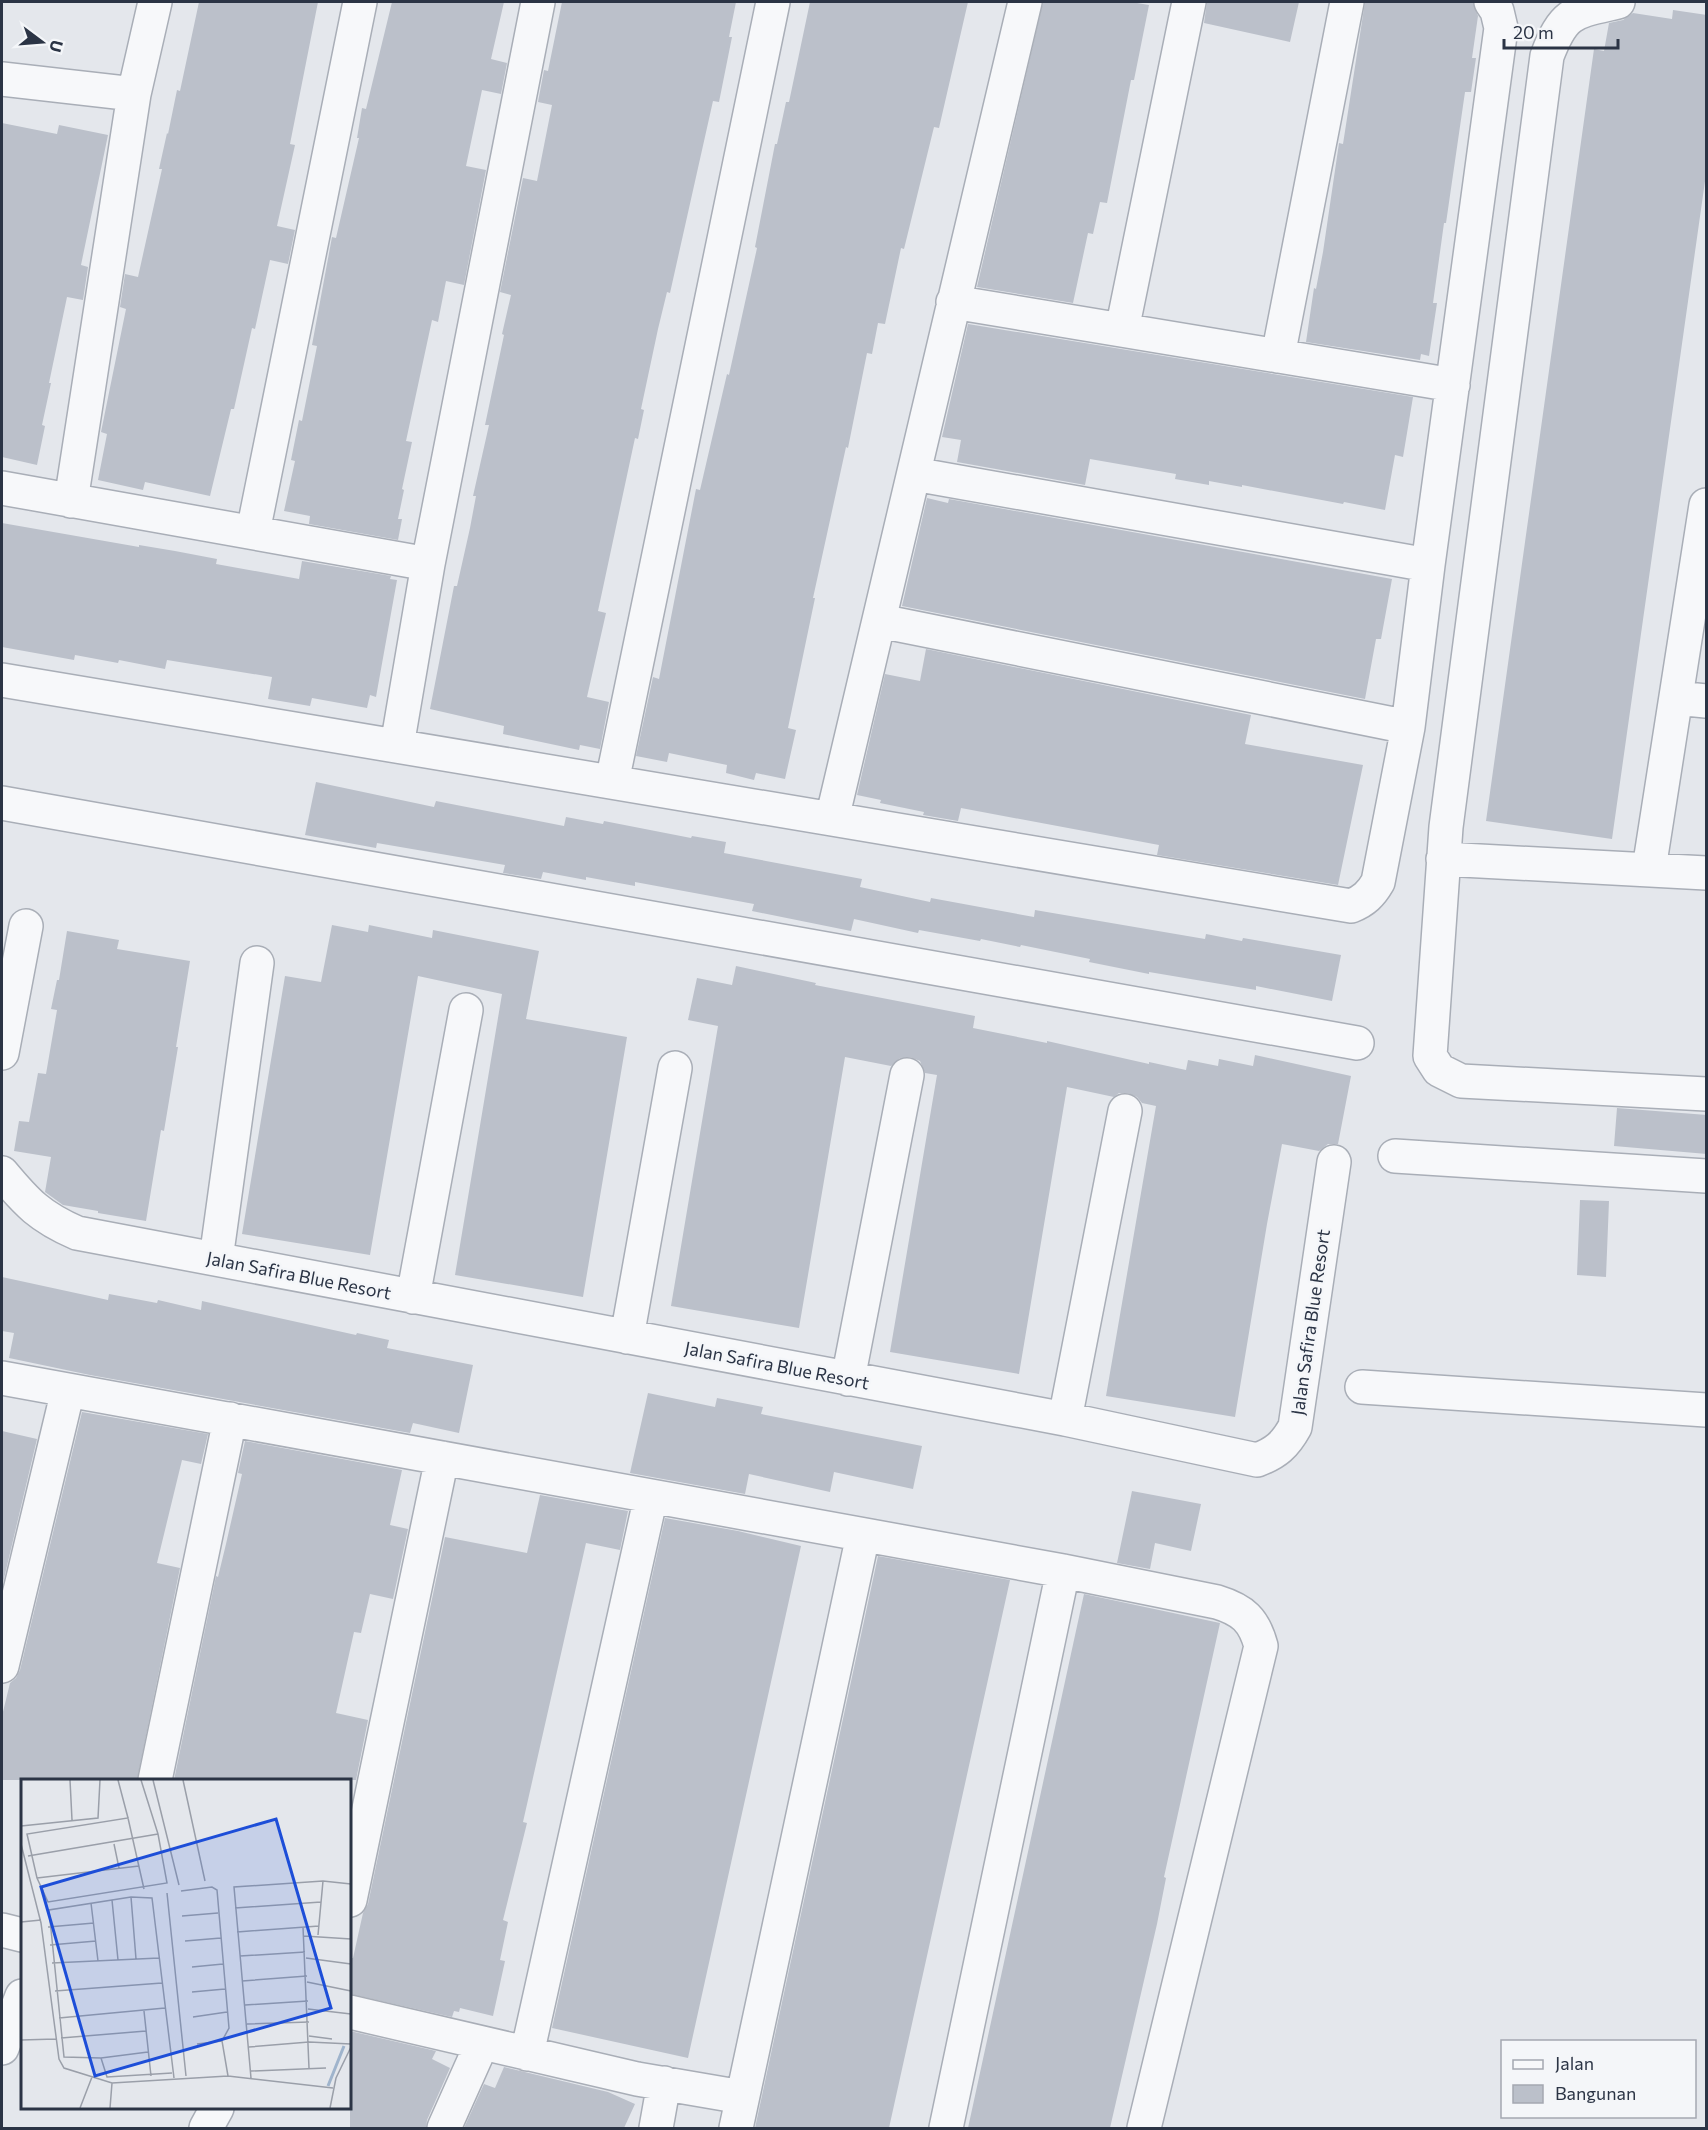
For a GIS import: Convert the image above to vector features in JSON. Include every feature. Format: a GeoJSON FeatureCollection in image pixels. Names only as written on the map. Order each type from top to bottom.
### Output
{"type":"FeatureCollection","features":[{"type":"Feature","properties":{"kind":"street"},"geometry":{"type":"LineString","coordinates":[[71,501],[134,94],[155,2]]}},
{"type":"Feature","properties":{"kind":"street"},"geometry":{"type":"LineString","coordinates":[[253,532],[360,2]]}},
{"type":"Feature","properties":{"kind":"street"},"geometry":{"type":"LineString","coordinates":[[397,746],[428,564],[538,2]]}},
{"type":"Feature","properties":{"kind":"street"},"geometry":{"type":"LineString","coordinates":[[612,782],[773,2]]}},
{"type":"Feature","properties":{"kind":"street"},"geometry":{"type":"LineString","coordinates":[[832,819],[1025,2]]}},
{"type":"Feature","properties":{"kind":"street"},"geometry":{"type":"LineString","coordinates":[[1122,330],[1189,2]]}},
{"type":"Feature","properties":{"kind":"street"},"geometry":{"type":"LineString","coordinates":[[1278,356],[1347,2]]}},
{"type":"Feature","properties":{"kind":"street"},"geometry":{"type":"LineString","coordinates":[[2,680],[1351,906],[1366,898],[1378,882],[1408,728],[1501,28],[1497,11],[1491,2]]}},
{"type":"Feature","properties":{"kind":"street"},"geometry":{"type":"LineString","coordinates":[[1618,2],[1589,8],[1572,15],[1561,25],[1547,56],[1446,827],[1430,1056],[1439,1070],[1461,1081],[1707,1094]]}},
{"type":"Feature","properties":{"kind":"street"},"geometry":{"type":"LineString","coordinates":[[2,79],[134,94]]}},
{"type":"Feature","properties":{"kind":"street"},"geometry":{"type":"LineString","coordinates":[[953,302],[1453,385]]}},
{"type":"Feature","properties":{"kind":"street"},"geometry":{"type":"LineString","coordinates":[[914,474],[1428,565]]}},
{"type":"Feature","properties":{"kind":"street"},"geometry":{"type":"LineString","coordinates":[[2,489],[428,564]]}},
{"type":"Feature","properties":{"kind":"street"},"geometry":{"type":"LineString","coordinates":[[1649,869],[1691,699],[1707,505]]}},
{"type":"Feature","properties":{"kind":"street"},"geometry":{"type":"LineString","coordinates":[[880,621],[1408,728]]}},
{"type":"Feature","properties":{"kind":"street"},"geometry":{"type":"LineString","coordinates":[[2,803],[1357,1043]]}},
{"type":"Feature","properties":{"kind":"street"},"geometry":{"type":"LineString","coordinates":[[1443,859],[1707,873]]}},
{"type":"Feature","properties":{"kind":"street"},"geometry":{"type":"LineString","coordinates":[[2,1053],[26,926]]}},
{"type":"Feature","properties":{"kind":"street"},"geometry":{"type":"LineString","coordinates":[[216,1259],[257,963]]}},
{"type":"Feature","properties":{"kind":"street"},"geometry":{"type":"LineString","coordinates":[[413,1297],[466,1010]]}},
{"type":"Feature","properties":{"kind":"street"},"geometry":{"type":"LineString","coordinates":[[627,1337],[675,1068]]}},
{"type":"Feature","properties":{"kind":"street"},"geometry":{"type":"LineString","coordinates":[[848,1379],[908,1075]]}},
{"type":"Feature","properties":{"kind":"street"},"geometry":{"type":"LineString","coordinates":[[1065,1419],[1125,1111]]}},
{"type":"Feature","properties":{"kind":"street"},"geometry":{"type":"LineString","coordinates":[[1395,1156],[1707,1176]]}},
{"type":"Feature","properties":{"kind":"street","name":"Jalan Safira Blue Resort"},"geometry":{"type":"LineString","coordinates":[[2,1173],[25,1200],[43,1215],[52,1222],[77,1233],[1065,1419],[1257,1460],[1273,1454],[1287,1442],[1294,1427],[1334,1162]]}},
{"type":"Feature","properties":{"kind":"street"},"geometry":{"type":"LineString","coordinates":[[2,1378],[1063,1571],[1232,1606],[1251,1622],[1257,1631],[1261,1647],[1144,2128]]}},
{"type":"Feature","properties":{"kind":"street"},"geometry":{"type":"LineString","coordinates":[[1362,1387],[1707,1410]]}},
{"type":"Feature","properties":{"kind":"street"},"geometry":{"type":"LineString","coordinates":[[2,1666],[68,1390]]}},
{"type":"Feature","properties":{"kind":"street"},"geometry":{"type":"LineString","coordinates":[[155,1779],[230,1419]]}},
{"type":"Feature","properties":{"kind":"street"},"geometry":{"type":"LineString","coordinates":[[351,1895],[442,1458]]}},
{"type":"Feature","properties":{"kind":"street"},"geometry":{"type":"LineString","coordinates":[[527,2054],[651,1496]]}},
{"type":"Feature","properties":{"kind":"street"},"geometry":{"type":"LineString","coordinates":[[736,2128],[863,1535]]}},
{"type":"Feature","properties":{"kind":"street"},"geometry":{"type":"LineString","coordinates":[[946,2128],[1063,1571]]}},
{"type":"Feature","properties":{"kind":"street"},"geometry":{"type":"LineString","coordinates":[[2,1930],[21,1935]]}},
{"type":"Feature","properties":{"kind":"street"},"geometry":{"type":"LineString","coordinates":[[2,2049],[21,1999]]}},
{"type":"Feature","properties":{"kind":"street"},"geometry":{"type":"LineString","coordinates":[[351,2012],[664,2084],[742,2097]]}},
{"type":"Feature","properties":{"kind":"street"},"geometry":{"type":"LineString","coordinates":[[444,2128],[482,2043]]}},
{"type":"Feature","properties":{"kind":"street"},"geometry":{"type":"LineString","coordinates":[[656,2128],[664,2084]]}},
{"type":"Feature","properties":{"kind":"street"},"geometry":{"type":"LineString","coordinates":[[206,2128],[216,2109]]}},
{"type":"Feature","properties":{"kind":"building"},"geometry":{"type":"Polygon","coordinates":[[[199,2],[318,2],[290,144],[295,145],[277,226],[295,230],[288,264],[270,260],[255,329],[252,328],[234,409],[231,409],[210,496],[145,482],[143,490],[98,480],[107,434],[101,432],[126,309],[120,307],[125,274],[138,277],[162,169],[159,169],[177,90],[180,91],[199,2]]]}},
{"type":"Feature","properties":{"kind":"building"},"geometry":{"type":"Polygon","coordinates":[[[392,2],[504,2],[491,59],[507,63],[501,94],[482,90],[466,166],[486,170],[464,285],[446,281],[438,322],[432,320],[406,441],[412,442],[402,489],[404,490],[398,519],[402,519],[398,540],[309,524],[310,516],[284,511],[295,461],[291,460],[299,420],[302,421],[317,346],[312,345],[332,237],[336,238],[359,138],[357,138],[362,108],[366,109],[392,2]]]}},
{"type":"Feature","properties":{"kind":"building"},"geometry":{"type":"Polygon","coordinates":[[[562,2],[736,2],[729,37],[732,37],[719,102],[713,101],[670,293],[667,292],[658,329],[641,409],[644,410],[638,439],[635,438],[598,611],[606,613],[587,697],[609,702],[600,749],[580,745],[579,750],[503,734],[504,726],[430,709],[454,586],[457,586],[470,528],[476,496],[473,496],[489,425],[485,425],[511,295],[500,292],[523,178],[537,181],[552,105],[538,102],[544,70],[548,71],[562,2]]]}},
{"type":"Feature","properties":{"kind":"building"},"geometry":{"type":"Polygon","coordinates":[[[810,2],[968,2],[939,128],[934,127],[904,249],[901,248],[885,324],[878,323],[872,354],[867,353],[848,448],[846,447],[813,598],[815,598],[788,728],[796,730],[785,779],[756,773],[754,780],[726,773],[727,765],[669,753],[667,762],[636,756],[653,677],[659,679],[696,489],[700,490],[727,374],[729,375],[757,248],[755,247],[775,144],[777,144],[786,102],[789,102],[810,2]]]}},
{"type":"Feature","properties":{"kind":"building"},"geometry":{"type":"Polygon","coordinates":[[[1043,2],[1131,2],[1149,5],[1134,80],[1131,80],[1107,203],[1100,202],[1093,234],[1088,233],[1073,303],[977,287],[1043,2]]]}},
{"type":"Feature","properties":{"kind":"building"},"geometry":{"type":"Polygon","coordinates":[[[1207,2],[1299,2],[1290,42],[1204,23],[1207,2]]]}},
{"type":"Feature","properties":{"kind":"building"},"geometry":{"type":"Polygon","coordinates":[[[1365,2],[1473,2],[1478,16],[1472,58],[1476,58],[1471,92],[1465,92],[1446,223],[1444,223],[1433,303],[1437,303],[1429,356],[1421,354],[1420,360],[1306,342],[1314,288],[1316,289],[1323,252],[1339,143],[1343,144],[1365,2]]]}},
{"type":"Feature","properties":{"kind":"building"},"geometry":{"type":"Polygon","coordinates":[[[1673,10],[1707,15],[1707,167],[1612,839],[1486,821],[1594,49],[1604,51],[1609,23],[1623,20],[1633,13],[1672,19],[1673,10]]]}},
{"type":"Feature","properties":{"kind":"building"},"geometry":{"type":"Polygon","coordinates":[[[2,123],[57,134],[59,125],[108,135],[81,265],[88,267],[83,300],[67,297],[49,383],[51,383],[42,425],[45,426],[37,465],[2,457],[2,123]]]}},
{"type":"Feature","properties":{"kind":"building"},"geometry":{"type":"Polygon","coordinates":[[[968,324],[1413,397],[1403,457],[1395,455],[1385,510],[1242,485],[1242,487],[1209,481],[1209,485],[1175,479],[1176,474],[1090,459],[1085,485],[957,462],[961,440],[942,437],[968,324]]]}},
{"type":"Feature","properties":{"kind":"building"},"geometry":{"type":"Polygon","coordinates":[[[927,498],[948,503],[949,499],[1392,579],[1381,639],[1376,639],[1365,699],[902,606],[927,498]]]}},
{"type":"Feature","properties":{"kind":"building"},"geometry":{"type":"Polygon","coordinates":[[[2,523],[139,547],[139,545],[175,551],[217,559],[216,564],[299,579],[302,561],[391,576],[390,579],[397,580],[376,697],[370,695],[367,708],[312,698],[310,706],[268,699],[272,677],[167,660],[165,669],[119,660],[118,663],[75,655],[74,660],[2,647],[2,523]]]}},
{"type":"Feature","properties":{"kind":"building"},"geometry":{"type":"Polygon","coordinates":[[[926,649],[1251,715],[1245,744],[1363,765],[1338,885],[1157,855],[1159,845],[961,808],[958,821],[923,815],[924,812],[880,803],[881,800],[857,795],[885,674],[920,681],[926,649]]]}},
{"type":"Feature","properties":{"kind":"building"},"geometry":{"type":"Polygon","coordinates":[[[316,782],[434,807],[436,801],[564,826],[566,817],[603,824],[604,821],[691,838],[692,836],[726,842],[724,853],[862,879],[860,887],[930,902],[931,898],[1034,917],[1035,910],[1205,939],[1206,934],[1242,941],[1243,938],[1341,955],[1332,1001],[1256,986],[1256,990],[1149,972],[1149,974],[1021,945],[1020,947],[919,930],[918,933],[854,919],[851,931],[752,911],[754,904],[635,882],[635,886],[543,872],[541,879],[503,873],[505,865],[377,843],[376,848],[305,835],[316,782]]]}},
{"type":"Feature","properties":{"kind":"building"},"geometry":{"type":"Polygon","coordinates":[[[332,925],[368,932],[369,925],[432,938],[433,930],[539,951],[526,1019],[627,1037],[583,1297],[455,1275],[502,994],[418,976],[370,1255],[242,1234],[285,976],[321,982],[332,925]]]}},
{"type":"Feature","properties":{"kind":"building"},"geometry":{"type":"Polygon","coordinates":[[[67,931],[119,940],[117,949],[190,961],[164,1131],[161,1130],[146,1221],[63,1205],[45,1192],[51,1157],[14,1151],[19,1121],[29,1122],[38,1073],[46,1074],[57,1010],[51,1009],[57,980],[59,980],[67,931]]]}},
{"type":"Feature","properties":{"kind":"building"},"geometry":{"type":"Polygon","coordinates":[[[736,966],[816,983],[815,985],[975,1016],[973,1028],[1047,1043],[1047,1041],[1149,1064],[1149,1062],[1186,1070],[1188,1060],[1218,1066],[1219,1059],[1253,1066],[1255,1055],[1351,1076],[1338,1144],[1328,1144],[1319,1151],[1282,1144],[1235,1417],[1106,1396],[1156,1106],[1142,1103],[1137,1097],[1128,1093],[1119,1093],[1114,1097],[1067,1087],[1019,1374],[890,1352],[937,1075],[925,1073],[920,1061],[910,1057],[900,1058],[891,1066],[845,1057],[799,1328],[671,1306],[718,1026],[688,1020],[697,978],[732,985],[736,966]]]}},
{"type":"Feature","properties":{"kind":"building"},"geometry":{"type":"Polygon","coordinates":[[[1617,1108],[1707,1115],[1707,1154],[1614,1146],[1617,1108]]]}},
{"type":"Feature","properties":{"kind":"building"},"geometry":{"type":"Polygon","coordinates":[[[1580,1200],[1609,1201],[1606,1277],[1577,1275],[1580,1200]]]}},
{"type":"Feature","properties":{"kind":"building"},"geometry":{"type":"Polygon","coordinates":[[[2,1277],[108,1300],[109,1294],[157,1303],[158,1300],[201,1310],[202,1301],[356,1335],[357,1333],[389,1340],[387,1348],[473,1365],[459,1433],[413,1423],[410,1433],[90,1375],[9,1358],[14,1333],[2,1331],[2,1277]]]}},
{"type":"Feature","properties":{"kind":"building"},"geometry":{"type":"Polygon","coordinates":[[[648,1393],[715,1407],[717,1398],[763,1407],[761,1414],[922,1446],[913,1489],[834,1472],[830,1492],[749,1474],[745,1494],[630,1473],[648,1393]]]}},
{"type":"Feature","properties":{"kind":"building"},"geometry":{"type":"Polygon","coordinates":[[[82,1412],[208,1434],[201,1464],[182,1460],[157,1563],[180,1568],[137,1779],[2,1780],[2,1716],[10,1683],[20,1670],[82,1412]]]}},
{"type":"Feature","properties":{"kind":"building"},"geometry":{"type":"Polygon","coordinates":[[[2,1431],[37,1439],[2,1587],[2,1431]]]}},
{"type":"Feature","properties":{"kind":"building"},"geometry":{"type":"Polygon","coordinates":[[[245,1441],[402,1470],[390,1525],[408,1529],[393,1599],[370,1594],[361,1633],[354,1632],[336,1713],[368,1720],[356,1780],[174,1779],[216,1576],[218,1577],[242,1474],[238,1473],[245,1441]]]}},
{"type":"Feature","properties":{"kind":"building"},"geometry":{"type":"Polygon","coordinates":[[[1132,1491],[1201,1504],[1191,1551],[1155,1543],[1150,1569],[1117,1563],[1132,1491]]]}},
{"type":"Feature","properties":{"kind":"building"},"geometry":{"type":"Polygon","coordinates":[[[540,1495],[628,1511],[620,1550],[586,1543],[523,1822],[527,1823],[503,1920],[508,1922],[500,1960],[505,1961],[493,2016],[460,2008],[459,2012],[454,2011],[452,2017],[351,1994],[351,1958],[353,1958],[363,1913],[368,1904],[445,1537],[527,1553],[540,1495]]]}},
{"type":"Feature","properties":{"kind":"building"},"geometry":{"type":"Polygon","coordinates":[[[665,1518],[738,1531],[801,1546],[688,2058],[552,2028],[665,1518]]]}},
{"type":"Feature","properties":{"kind":"building"},"geometry":{"type":"Polygon","coordinates":[[[878,1556],[1010,1580],[889,2128],[755,2128],[878,1556]]]}},
{"type":"Feature","properties":{"kind":"building"},"geometry":{"type":"Polygon","coordinates":[[[1084,1594],[1220,1623],[1164,1877],[1166,1878],[1157,1924],[1110,2128],[968,2128],[1084,1594]]]}},
{"type":"Feature","properties":{"kind":"building"},"geometry":{"type":"Polygon","coordinates":[[[351,2031],[436,2051],[432,2059],[450,2068],[427,2120],[426,2128],[350,2128],[351,2031]]]}},
{"type":"Feature","properties":{"kind":"building"},"geometry":{"type":"Polygon","coordinates":[[[504,2067],[608,2092],[635,2104],[624,2128],[464,2128],[484,2084],[495,2088],[504,2067]]]}}]}
